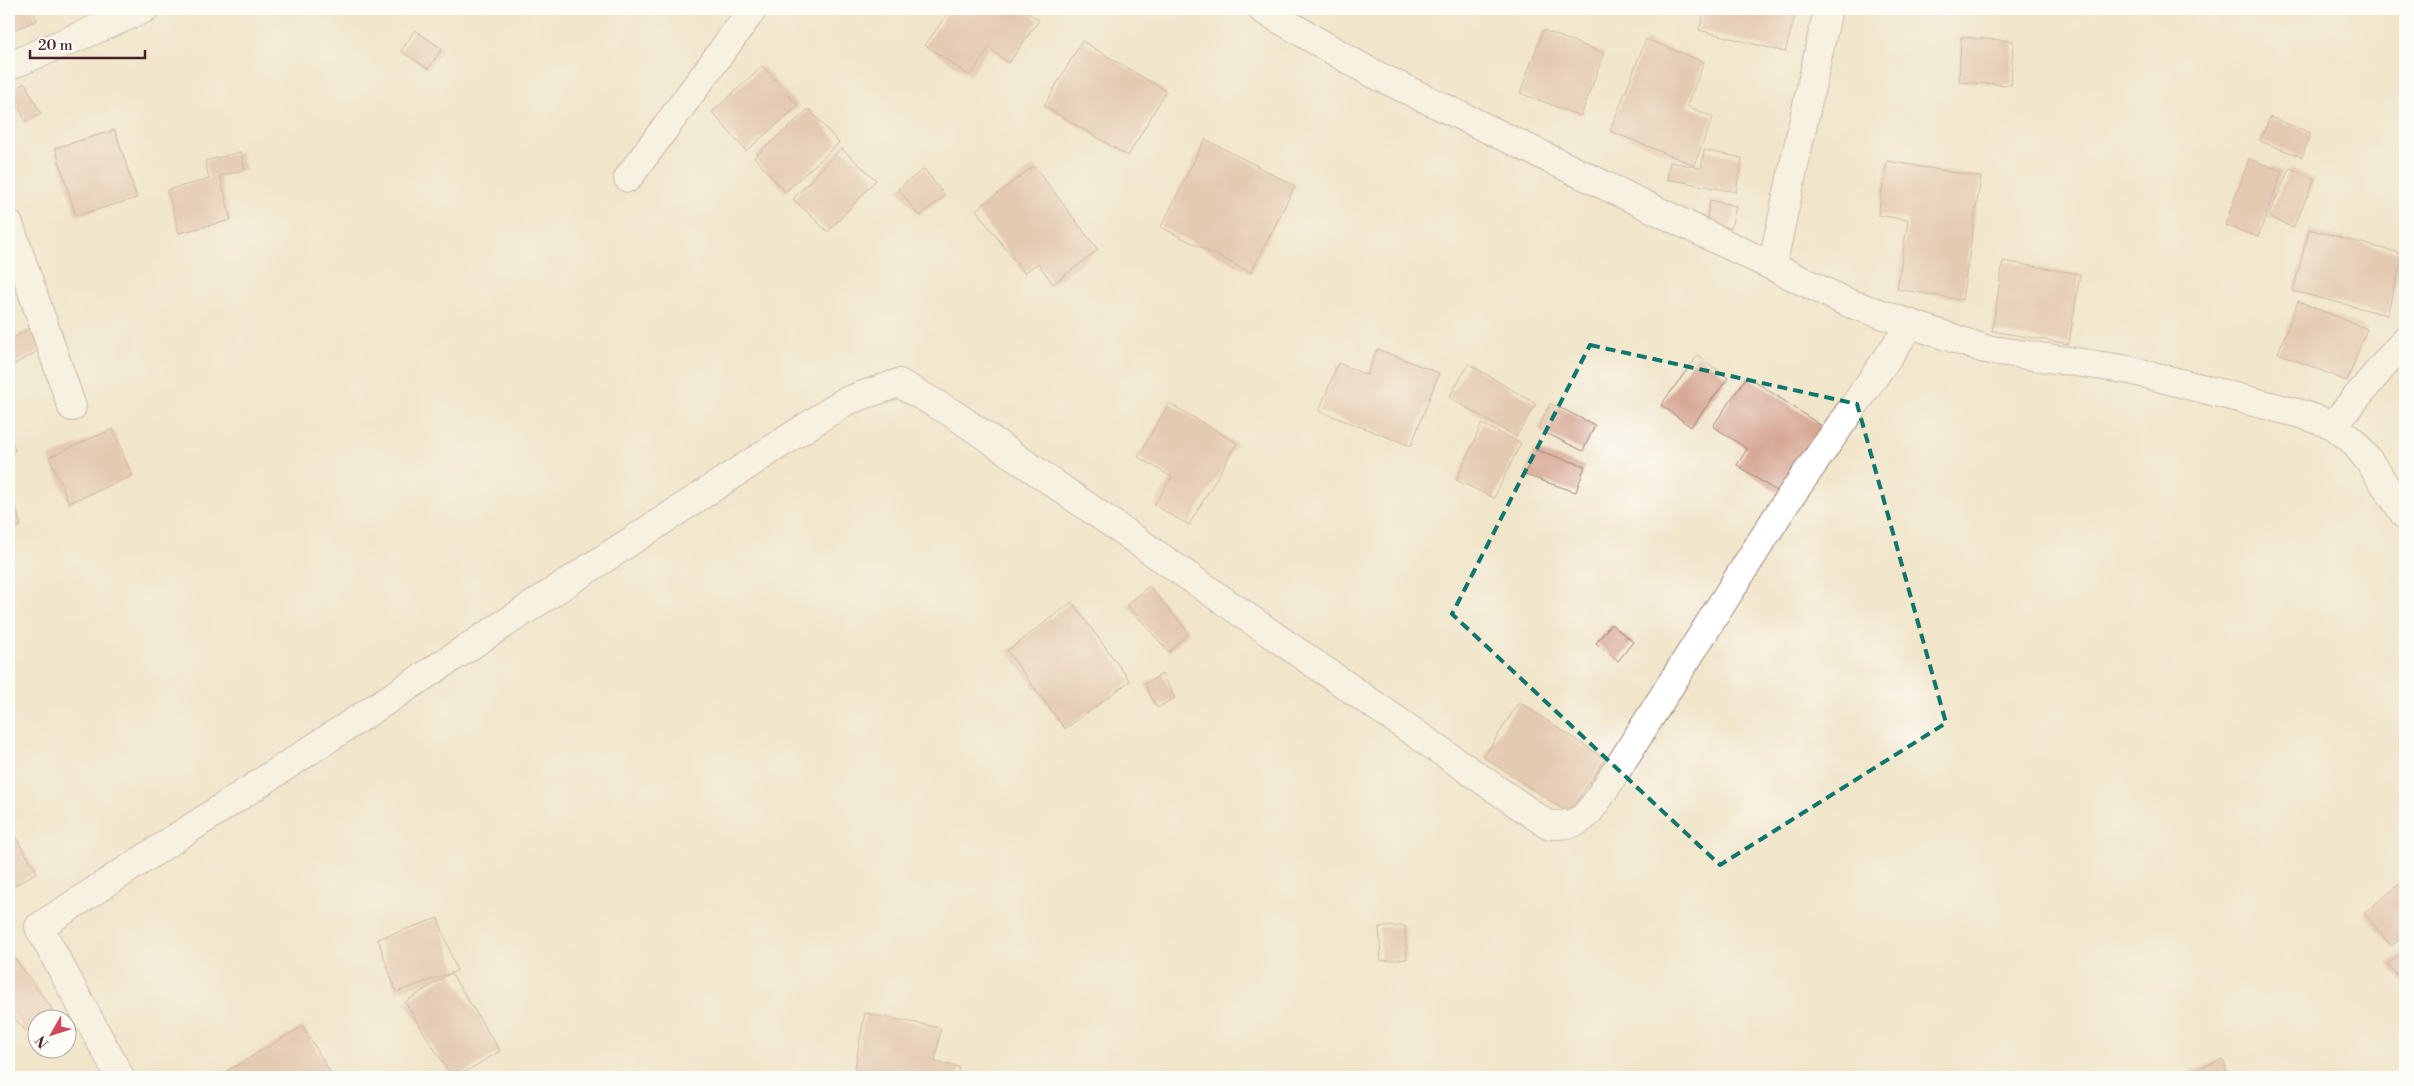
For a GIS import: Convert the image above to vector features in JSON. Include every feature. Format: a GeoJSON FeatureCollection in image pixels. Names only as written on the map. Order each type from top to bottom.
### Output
{"type":"FeatureCollection","features":[{"type":"Feature","properties":{"kind":"street"},"geometry":{"type":"LineString","coordinates":[[9,66],[144,9]]}},
{"type":"Feature","properties":{"kind":"street"},"geometry":{"type":"LineString","coordinates":[[628,178],[753,9]]}},
{"type":"Feature","properties":{"kind":"street"},"geometry":{"type":"LineString","coordinates":[[1262,9],[1368,71],[1846,302],[1985,349],[2130,370],[2301,414],[2333,425],[2352,440],[2369,461],[2405,515]]}},
{"type":"Feature","properties":{"kind":"street"},"geometry":{"type":"LineString","coordinates":[[1772,266],[1828,9]]}},
{"type":"Feature","properties":{"kind":"street"},"geometry":{"type":"LineString","coordinates":[[9,224],[72,407]]}},
{"type":"Feature","properties":{"kind":"street"},"geometry":{"type":"LineString","coordinates":[[119,1077],[39,927],[846,402],[899,383],[952,413],[1548,825],[1567,826],[1585,818],[1600,798],[1783,507],[1911,324]]}},
{"type":"Feature","properties":{"kind":"street"},"geometry":{"type":"LineString","coordinates":[[2333,425],[2405,340]]}},
{"type":"Feature","properties":{"kind":"highlighted area"},"geometry":{"type":"Polygon","coordinates":[[[1590,345],[1857,404],[1946,723],[1720,865],[1452,614],[1590,345]]]}},
{"type":"Feature","properties":{"kind":"building"},"geometry":{"type":"Polygon","coordinates":[[[9,9],[32,9],[37,20],[9,32],[9,9]]]}},
{"type":"Feature","properties":{"kind":"building"},"geometry":{"type":"Polygon","coordinates":[[[951,9],[1023,9],[1039,20],[1009,63],[989,48],[970,76],[925,45],[951,9]]]}},
{"type":"Feature","properties":{"kind":"building"},"geometry":{"type":"Polygon","coordinates":[[[1705,9],[1797,9],[1785,52],[1699,30],[1705,9]]]}},
{"type":"Feature","properties":{"kind":"building"},"geometry":{"type":"Polygon","coordinates":[[[415,30],[442,49],[428,69],[401,51],[415,30]]]}},
{"type":"Feature","properties":{"kind":"building"},"geometry":{"type":"Polygon","coordinates":[[[1543,30],[1604,53],[1581,116],[1520,93],[1543,30]]]}},
{"type":"Feature","properties":{"kind":"building"},"geometry":{"type":"Polygon","coordinates":[[[1961,37],[2013,41],[2011,85],[1959,82],[1961,37]]]}},
{"type":"Feature","properties":{"kind":"building"},"geometry":{"type":"Polygon","coordinates":[[[1646,39],[1704,62],[1687,106],[1713,117],[1694,165],[1610,131],[1646,39]]]}},
{"type":"Feature","properties":{"kind":"building"},"geometry":{"type":"Polygon","coordinates":[[[1082,41],[1166,91],[1128,156],[1044,106],[1082,41]]]}},
{"type":"Feature","properties":{"kind":"building"},"geometry":{"type":"Polygon","coordinates":[[[763,66],[798,106],[746,151],[712,112],[763,66]]]}},
{"type":"Feature","properties":{"kind":"building"},"geometry":{"type":"Polygon","coordinates":[[[25,83],[41,114],[26,122],[10,91],[25,83]]]}},
{"type":"Feature","properties":{"kind":"building"},"geometry":{"type":"Polygon","coordinates":[[[809,109],[839,143],[785,192],[754,157],[809,109]]]}},
{"type":"Feature","properties":{"kind":"building"},"geometry":{"type":"Polygon","coordinates":[[[2270,117],[2311,133],[2302,157],[2260,141],[2270,117]]]}},
{"type":"Feature","properties":{"kind":"building"},"geometry":{"type":"Polygon","coordinates":[[[115,130],[137,198],[76,216],[55,148],[115,130]]]}},
{"type":"Feature","properties":{"kind":"building"},"geometry":{"type":"Polygon","coordinates":[[[1205,139],[1295,186],[1251,273],[1161,227],[1205,139]]]}},
{"type":"Feature","properties":{"kind":"building"},"geometry":{"type":"Polygon","coordinates":[[[841,148],[876,180],[828,232],[793,199],[841,148]]]}},
{"type":"Feature","properties":{"kind":"building"},"geometry":{"type":"Polygon","coordinates":[[[1704,150],[1742,158],[1736,192],[1667,179],[1670,162],[1701,168],[1704,150]]]}},
{"type":"Feature","properties":{"kind":"building"},"geometry":{"type":"Polygon","coordinates":[[[241,152],[245,170],[220,176],[231,220],[179,233],[167,190],[209,179],[205,161],[241,152]]]}},
{"type":"Feature","properties":{"kind":"building"},"geometry":{"type":"Polygon","coordinates":[[[2249,159],[2282,171],[2258,237],[2225,225],[2249,159]]]}},
{"type":"Feature","properties":{"kind":"building"},"geometry":{"type":"Polygon","coordinates":[[[1887,161],[1981,177],[1962,300],[1897,289],[1908,220],[1878,215],[1887,161]]]}},
{"type":"Feature","properties":{"kind":"building"},"geometry":{"type":"Polygon","coordinates":[[[1034,166],[1098,250],[1053,284],[1038,263],[1024,273],[976,210],[1034,166]]]}},
{"type":"Feature","properties":{"kind":"building"},"geometry":{"type":"Polygon","coordinates":[[[2290,168],[2315,179],[2293,228],[2268,216],[2290,168]]]}},
{"type":"Feature","properties":{"kind":"building"},"geometry":{"type":"Polygon","coordinates":[[[924,169],[945,196],[919,216],[898,189],[924,169]]]}},
{"type":"Feature","properties":{"kind":"building"},"geometry":{"type":"Polygon","coordinates":[[[1710,200],[1736,206],[1731,228],[1706,223],[1710,200]]]}},
{"type":"Feature","properties":{"kind":"building"},"geometry":{"type":"Polygon","coordinates":[[[2309,229],[2403,254],[2387,315],[2293,291],[2309,229]]]}},
{"type":"Feature","properties":{"kind":"building"},"geometry":{"type":"Polygon","coordinates":[[[9,248],[25,286],[9,293],[9,248]]]}},
{"type":"Feature","properties":{"kind":"building"},"geometry":{"type":"Polygon","coordinates":[[[2003,261],[2080,274],[2069,344],[1992,331],[2003,261]]]}},
{"type":"Feature","properties":{"kind":"building"},"geometry":{"type":"Polygon","coordinates":[[[2298,301],[2367,329],[2347,381],[2278,353],[2298,301]]]}},
{"type":"Feature","properties":{"kind":"building"},"geometry":{"type":"Polygon","coordinates":[[[33,327],[44,348],[9,367],[9,340],[33,327]]]}},
{"type":"Feature","properties":{"kind":"building"},"geometry":{"type":"Polygon","coordinates":[[[1377,349],[1439,373],[1411,446],[1319,411],[1338,363],[1367,375],[1377,349]]]}},
{"type":"Feature","properties":{"kind":"building"},"geometry":{"type":"Polygon","coordinates":[[[1698,355],[1728,378],[1691,427],[1661,405],[1698,355]]]}},
{"type":"Feature","properties":{"kind":"building"},"geometry":{"type":"Polygon","coordinates":[[[1469,364],[1536,404],[1516,437],[1449,397],[1469,364]]]}},
{"type":"Feature","properties":{"kind":"building"},"geometry":{"type":"Polygon","coordinates":[[[1747,376],[1832,433],[1788,499],[1737,465],[1747,449],[1713,426],[1747,376]]]}},
{"type":"Feature","properties":{"kind":"building"},"geometry":{"type":"Polygon","coordinates":[[[1169,403],[1237,443],[1189,525],[1154,505],[1172,477],[1138,457],[1169,403]]]}},
{"type":"Feature","properties":{"kind":"building"},"geometry":{"type":"Polygon","coordinates":[[[1550,403],[1595,425],[1583,451],[1538,429],[1550,403]]]}},
{"type":"Feature","properties":{"kind":"building"},"geometry":{"type":"Polygon","coordinates":[[[1482,424],[1521,443],[1494,498],[1456,480],[1482,424]]]}},
{"type":"Feature","properties":{"kind":"building"},"geometry":{"type":"Polygon","coordinates":[[[113,429],[132,476],[69,503],[49,457],[113,429]]]}},
{"type":"Feature","properties":{"kind":"building"},"geometry":{"type":"Polygon","coordinates":[[[9,432],[15,451],[9,452],[9,432]]]}},
{"type":"Feature","properties":{"kind":"building"},"geometry":{"type":"Polygon","coordinates":[[[1533,449],[1585,466],[1576,492],[1525,475],[1533,449]]]}},
{"type":"Feature","properties":{"kind":"building"},"geometry":{"type":"Polygon","coordinates":[[[9,485],[21,526],[9,529],[9,485]]]}},
{"type":"Feature","properties":{"kind":"building"},"geometry":{"type":"Polygon","coordinates":[[[1149,586],[1189,633],[1169,652],[1127,605],[1149,586]]]}},
{"type":"Feature","properties":{"kind":"building"},"geometry":{"type":"Polygon","coordinates":[[[1072,602],[1130,681],[1065,729],[1007,651],[1072,602]]]}},
{"type":"Feature","properties":{"kind":"building"},"geometry":{"type":"Polygon","coordinates":[[[1611,624],[1633,642],[1618,661],[1596,643],[1611,624]]]}},
{"type":"Feature","properties":{"kind":"building"},"geometry":{"type":"Polygon","coordinates":[[[1162,674],[1175,698],[1157,708],[1145,684],[1162,674]]]}},
{"type":"Feature","properties":{"kind":"building"},"geometry":{"type":"Polygon","coordinates":[[[1519,702],[1605,759],[1569,813],[1484,757],[1519,702]]]}},
{"type":"Feature","properties":{"kind":"building"},"geometry":{"type":"Polygon","coordinates":[[[9,827],[37,872],[9,889],[9,827]]]}},
{"type":"Feature","properties":{"kind":"building"},"geometry":{"type":"Polygon","coordinates":[[[2405,880],[2405,935],[2391,946],[2364,913],[2405,880]]]}},
{"type":"Feature","properties":{"kind":"building"},"geometry":{"type":"Polygon","coordinates":[[[438,918],[457,971],[396,992],[378,939],[438,918]]]}},
{"type":"Feature","properties":{"kind":"building"},"geometry":{"type":"Polygon","coordinates":[[[1405,926],[1407,959],[1381,961],[1379,927],[1405,926]]]}},
{"type":"Feature","properties":{"kind":"building"},"geometry":{"type":"Polygon","coordinates":[[[2405,951],[2405,986],[2388,964],[2405,951]]]}},
{"type":"Feature","properties":{"kind":"building"},"geometry":{"type":"Polygon","coordinates":[[[11,953],[52,1008],[28,1008],[28,1029],[25,1031],[9,1010],[9,955],[11,953]]]}},
{"type":"Feature","properties":{"kind":"building"},"geometry":{"type":"Polygon","coordinates":[[[451,973],[500,1051],[457,1077],[452,1077],[405,1002],[451,973]]]}},
{"type":"Feature","properties":{"kind":"building"},"geometry":{"type":"Polygon","coordinates":[[[865,1013],[941,1028],[935,1062],[959,1067],[957,1077],[853,1077],[865,1013]]]}},
{"type":"Feature","properties":{"kind":"building"},"geometry":{"type":"Polygon","coordinates":[[[303,1026],[333,1077],[217,1077],[303,1026]]]}},
{"type":"Feature","properties":{"kind":"building"},"geometry":{"type":"Polygon","coordinates":[[[2223,1060],[2229,1077],[2172,1077],[2223,1060]]]}}]}
